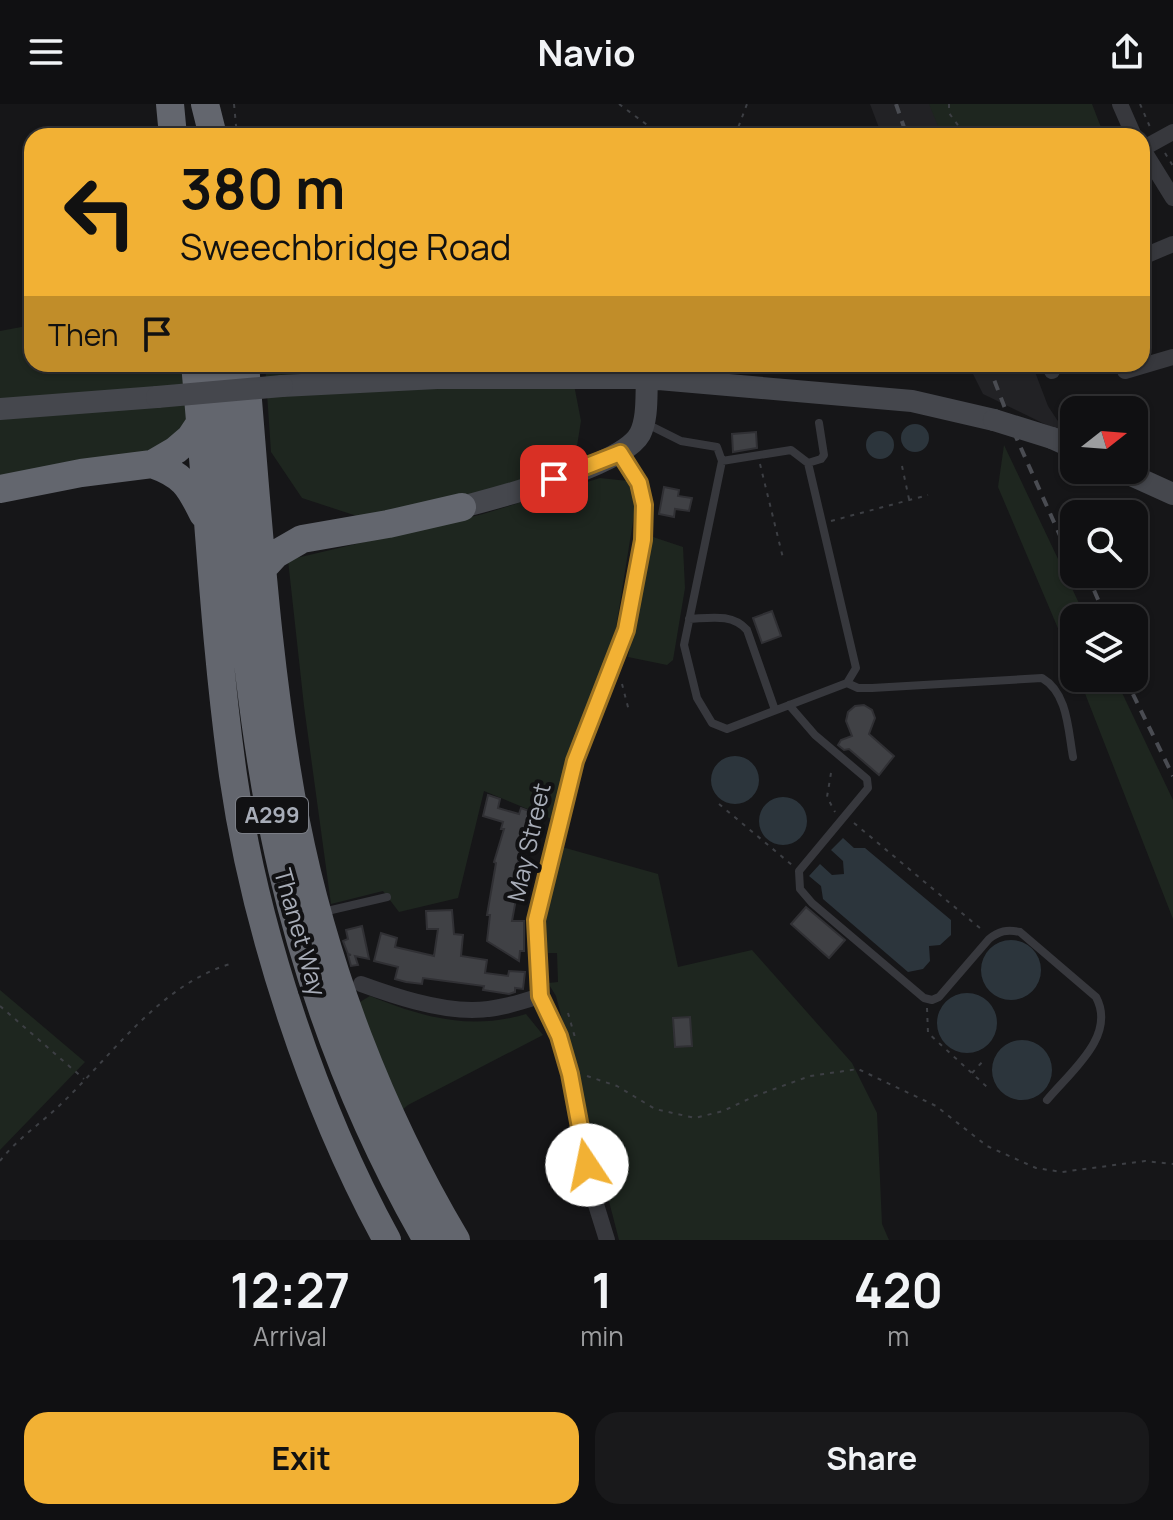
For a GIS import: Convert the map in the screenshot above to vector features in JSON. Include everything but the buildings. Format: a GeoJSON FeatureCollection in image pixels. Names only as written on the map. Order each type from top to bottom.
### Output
{"type":"FeatureCollection","features":[{"type":"Feature","properties":{"kind":"highway"},"geometry":{"type":"LineString","coordinates":[[170,104],[172,128]]}},
{"type":"Feature","properties":{"kind":"highway"},"geometry":{"type":"LineString","coordinates":[[195,104],[198,128]]}},
{"type":"Feature","properties":{"kind":"highway"},"geometry":{"type":"LineString","coordinates":[[205,104],[211,128]]}},
{"type":"Feature","properties":{"kind":"highway","name":"Thanet Way"},"geometry":{"type":"LineString","coordinates":[[196,372],[211,587],[233,777],[264,923],[324,1104],[357,1186],[387,1240]]}},
{"type":"Feature","properties":{"kind":"highway","name":"Thanet Way"},"geometry":{"type":"LineString","coordinates":[[222,372],[245,625],[267,791],[282,868],[335,1044],[395,1180],[427,1240]]}},
{"type":"Feature","properties":{"kind":"highway"},"geometry":{"type":"LineString","coordinates":[[246,372],[282,741],[318,913],[370,1066],[436,1207],[456,1240]]}},
{"type":"Feature","properties":{"kind":"highway"},"geometry":{"type":"LineString","coordinates":[[0,489],[81,473],[152,464],[176,450],[190,438],[200,423]]}},
{"type":"Feature","properties":{"kind":"highway"},"geometry":{"type":"LineString","coordinates":[[152,464],[174,472],[183,480],[207,522]]}},
{"type":"Feature","properties":{"kind":"highway"},"geometry":{"type":"LineString","coordinates":[[264,567],[276,554],[302,539],[462,507]]}},
{"type":"Feature","properties":{"kind":"highway"},"geometry":{"type":"LineString","coordinates":[[259,517],[272,529],[302,539]]}},
{"type":"Feature","properties":{"kind":"street"},"geometry":{"type":"LineString","coordinates":[[1120,104],[1130,128]]}},
{"type":"Feature","properties":{"kind":"street"},"geometry":{"type":"LineString","coordinates":[[1150,145],[1173,132]]}},
{"type":"Feature","properties":{"kind":"street"},"geometry":{"type":"LineString","coordinates":[[1150,162],[1173,198]]}},
{"type":"Feature","properties":{"kind":"street"},"geometry":{"type":"LineString","coordinates":[[1150,254],[1173,244]]}},
{"type":"Feature","properties":{"kind":"street"},"geometry":{"type":"LineString","coordinates":[[1150,364],[1173,357]]}},
{"type":"Feature","properties":{"kind":"street"},"geometry":{"type":"LineString","coordinates":[[0,409],[282,386],[437,378],[647,378],[912,401],[994,420],[1060,442]]}},
{"type":"Feature","properties":{"kind":"street"},"geometry":{"type":"LineString","coordinates":[[462,507],[577,471],[620,453],[639,435],[644,422],[647,378]]}},
{"type":"Feature","properties":{"kind":"street","name":"May Street"},"geometry":{"type":"LineString","coordinates":[[607,1240],[593,1195],[570,1074],[559,1036],[540,996],[536,920],[575,761],[626,630],[643,540],[644,505],[639,483],[620,453]]}},
{"type":"Feature","properties":{"kind":"street"},"geometry":{"type":"LineString","coordinates":[[1148,483],[1173,494]]}},
{"type":"Feature","properties":{"kind":"street"},"geometry":{"type":"LineString","coordinates":[[361,984],[470,1010],[503,1007],[540,996]]}},
{"type":"Feature","properties":{"kind":"lane"},"geometry":{"type":"LineString","coordinates":[[644,422],[681,441],[717,447],[722,461],[684,645],[697,698],[712,723],[727,729],[847,683],[856,668],[808,463],[791,450],[722,461]]}},
{"type":"Feature","properties":{"kind":"lane"},"geometry":{"type":"LineString","coordinates":[[808,463],[824,455],[819,423]]}},
{"type":"Feature","properties":{"kind":"lane"},"geometry":{"type":"LineString","coordinates":[[689,619],[723,618],[740,622],[747,630],[775,710]]}},
{"type":"Feature","properties":{"kind":"lane"},"geometry":{"type":"LineString","coordinates":[[847,683],[858,688],[872,688],[1042,678],[1052,684],[1064,708],[1073,757]]}},
{"type":"Feature","properties":{"kind":"lane"},"geometry":{"type":"LineString","coordinates":[[789,705],[815,735],[867,779],[868,788],[863,796],[799,871],[800,889],[812,903],[924,998],[939,997],[991,938],[998,932],[1010,930],[1020,932],[1096,997],[1102,1008],[1099,1036],[1047,1100]]}},
{"type":"Feature","properties":{"kind":"lane"},"geometry":{"type":"LineString","coordinates":[[318,913],[387,897]]}},
{"type":"Feature","properties":{"kind":"path"},"geometry":{"type":"LineString","coordinates":[[234,104],[236,128]]}},
{"type":"Feature","properties":{"kind":"path"},"geometry":{"type":"LineString","coordinates":[[619,104],[651,128]]}},
{"type":"Feature","properties":{"kind":"path"},"geometry":{"type":"LineString","coordinates":[[738,128],[747,104]]}},
{"type":"Feature","properties":{"kind":"path"},"geometry":{"type":"LineString","coordinates":[[949,104],[949,113],[960,128]]}},
{"type":"Feature","properties":{"kind":"path"},"geometry":{"type":"LineString","coordinates":[[757,455],[783,558]]}},
{"type":"Feature","properties":{"kind":"path"},"geometry":{"type":"LineString","coordinates":[[902,466],[909,500]]}},
{"type":"Feature","properties":{"kind":"path"},"geometry":{"type":"LineString","coordinates":[[822,524],[928,495]]}},
{"type":"Feature","properties":{"kind":"path"},"geometry":{"type":"LineString","coordinates":[[617,656],[629,711]]}},
{"type":"Feature","properties":{"kind":"path"},"geometry":{"type":"LineString","coordinates":[[831,773],[827,792],[831,810],[846,816],[991,938]]}},
{"type":"Feature","properties":{"kind":"path"},"geometry":{"type":"LineString","coordinates":[[719,804],[799,871]]}},
{"type":"Feature","properties":{"kind":"path"},"geometry":{"type":"LineString","coordinates":[[0,1161],[85,1080],[145,1017],[184,984],[207,971],[230,964]]}},
{"type":"Feature","properties":{"kind":"path"},"geometry":{"type":"LineString","coordinates":[[928,999],[928,1033],[987,1087]]}},
{"type":"Feature","properties":{"kind":"path"},"geometry":{"type":"LineString","coordinates":[[0,1006],[85,1080]]}},
{"type":"Feature","properties":{"kind":"path"},"geometry":{"type":"LineString","coordinates":[[971,1074],[985,1059]]}},
{"type":"Feature","properties":{"kind":"path"},"geometry":{"type":"LineString","coordinates":[[570,1074],[617,1086],[655,1109],[695,1118],[723,1111],[810,1076],[858,1069],[936,1106],[987,1146],[1036,1168],[1062,1172],[1145,1161],[1173,1164]]}},
{"type":"Feature","properties":{"kind":"shaded area"},"geometry":{"type":"Polygon","coordinates":[[[870,104],[933,104],[941,128],[879,128],[870,104]]]}},
{"type":"Feature","properties":{"kind":"shaded area"},"geometry":{"type":"Polygon","coordinates":[[[929,104],[1092,104],[1101,128],[939,128],[929,104]]]}},
{"type":"Feature","properties":{"kind":"shaded area"},"geometry":{"type":"Polygon","coordinates":[[[24,326],[24,372],[185,372],[189,431],[167,447],[0,481],[0,331],[24,326]]]}},
{"type":"Feature","properties":{"kind":"shaded area"},"geometry":{"type":"Polygon","coordinates":[[[266,372],[572,372],[581,421],[577,446],[520,480],[460,498],[366,519],[302,498],[271,452],[266,372]]]}},
{"type":"Feature","properties":{"kind":"shaded area"},"geometry":{"type":"Polygon","coordinates":[[[972,372],[1035,372],[1048,406],[1060,424],[1060,432],[983,394],[972,372]]]}},
{"type":"Feature","properties":{"kind":"shaded area"},"geometry":{"type":"Polygon","coordinates":[[[915,424],[925,428],[929,438],[925,448],[915,452],[905,448],[901,438],[905,428],[915,424]]]}},
{"type":"Feature","properties":{"kind":"shaded area"},"geometry":{"type":"Polygon","coordinates":[[[880,431],[890,435],[894,445],[890,455],[880,459],[870,455],[866,445],[870,435],[880,431]]]}},
{"type":"Feature","properties":{"kind":"shaded area"},"geometry":{"type":"Polygon","coordinates":[[[1004,445],[1060,563],[1060,588],[1072,588],[1079,604],[1060,604],[1060,633],[998,487],[1004,445]]]}},
{"type":"Feature","properties":{"kind":"shaded area"},"geometry":{"type":"Polygon","coordinates":[[[600,478],[628,481],[635,509],[616,628],[552,819],[484,791],[458,898],[399,912],[383,891],[331,904],[288,560],[483,514],[600,478]]]}},
{"type":"Feature","properties":{"kind":"shaded area"},"geometry":{"type":"Polygon","coordinates":[[[650,536],[683,547],[685,588],[673,660],[667,665],[628,657],[650,536]]]}},
{"type":"Feature","properties":{"kind":"shaded area"},"geometry":{"type":"Polygon","coordinates":[[[1084,692],[1122,692],[1173,800],[1173,919],[1084,692]]]}},
{"type":"Feature","properties":{"kind":"shaded area"},"geometry":{"type":"Polygon","coordinates":[[[735,756],[752,763],[759,780],[752,797],[735,804],[718,797],[711,780],[718,763],[735,756]]]}},
{"type":"Feature","properties":{"kind":"shaded area"},"geometry":{"type":"Polygon","coordinates":[[[783,797],[800,804],[807,821],[800,838],[783,845],[766,838],[759,821],[766,804],[783,797]]]}},
{"type":"Feature","properties":{"kind":"shaded area"},"geometry":{"type":"Polygon","coordinates":[[[843,838],[854,848],[865,848],[951,920],[951,935],[940,945],[929,946],[930,961],[923,969],[908,972],[823,899],[821,886],[809,876],[820,864],[832,875],[844,874],[843,861],[831,850],[843,838]]]}},
{"type":"Feature","properties":{"kind":"shaded area"},"geometry":{"type":"Polygon","coordinates":[[[562,847],[658,874],[678,967],[752,950],[852,1063],[877,1113],[882,1224],[889,1240],[619,1240],[556,996],[548,983],[558,982],[557,953],[548,953],[544,916],[562,847]]]}},
{"type":"Feature","properties":{"kind":"shaded area"},"geometry":{"type":"Polygon","coordinates":[[[1011,940],[1032,949],[1041,970],[1032,991],[1011,1000],[990,991],[981,970],[990,949],[1011,940]]]}},
{"type":"Feature","properties":{"kind":"shaded area"},"geometry":{"type":"Polygon","coordinates":[[[0,990],[85,1062],[0,1150],[0,990]]]}},
{"type":"Feature","properties":{"kind":"shaded area"},"geometry":{"type":"Polygon","coordinates":[[[967,993],[988,1002],[997,1023],[988,1044],[967,1053],[946,1044],[937,1023],[946,1002],[967,993]]]}},
{"type":"Feature","properties":{"kind":"shaded area"},"geometry":{"type":"Polygon","coordinates":[[[370,996],[446,1019],[485,1021],[526,1014],[543,1035],[400,1112],[353,1006],[370,996]]]}},
{"type":"Feature","properties":{"kind":"shaded area"},"geometry":{"type":"Polygon","coordinates":[[[1022,1040],[1043,1049],[1052,1070],[1043,1091],[1022,1100],[1001,1091],[992,1070],[1001,1049],[1022,1040]]]}},
{"type":"Feature","properties":{"kind":"railway"},"geometry":{"type":"LineString","coordinates":[[896,104],[904,128]]}},
{"type":"Feature","properties":{"kind":"railway"},"geometry":{"type":"LineString","coordinates":[[991,372],[1060,536]]}},
{"type":"Feature","properties":{"kind":"railway"},"geometry":{"type":"LineString","coordinates":[[1093,588],[1100,604]]}},
{"type":"Feature","properties":{"kind":"railway"},"geometry":{"type":"LineString","coordinates":[[1132,692],[1173,776]]}},
{"type":"Feature","properties":{"kind":"route"},"geometry":{"type":"LineString","coordinates":[[554,479],[620,453],[639,483],[644,505],[643,540],[626,630],[575,761],[536,920],[540,996],[559,1036],[570,1074],[587,1165]]}}]}
